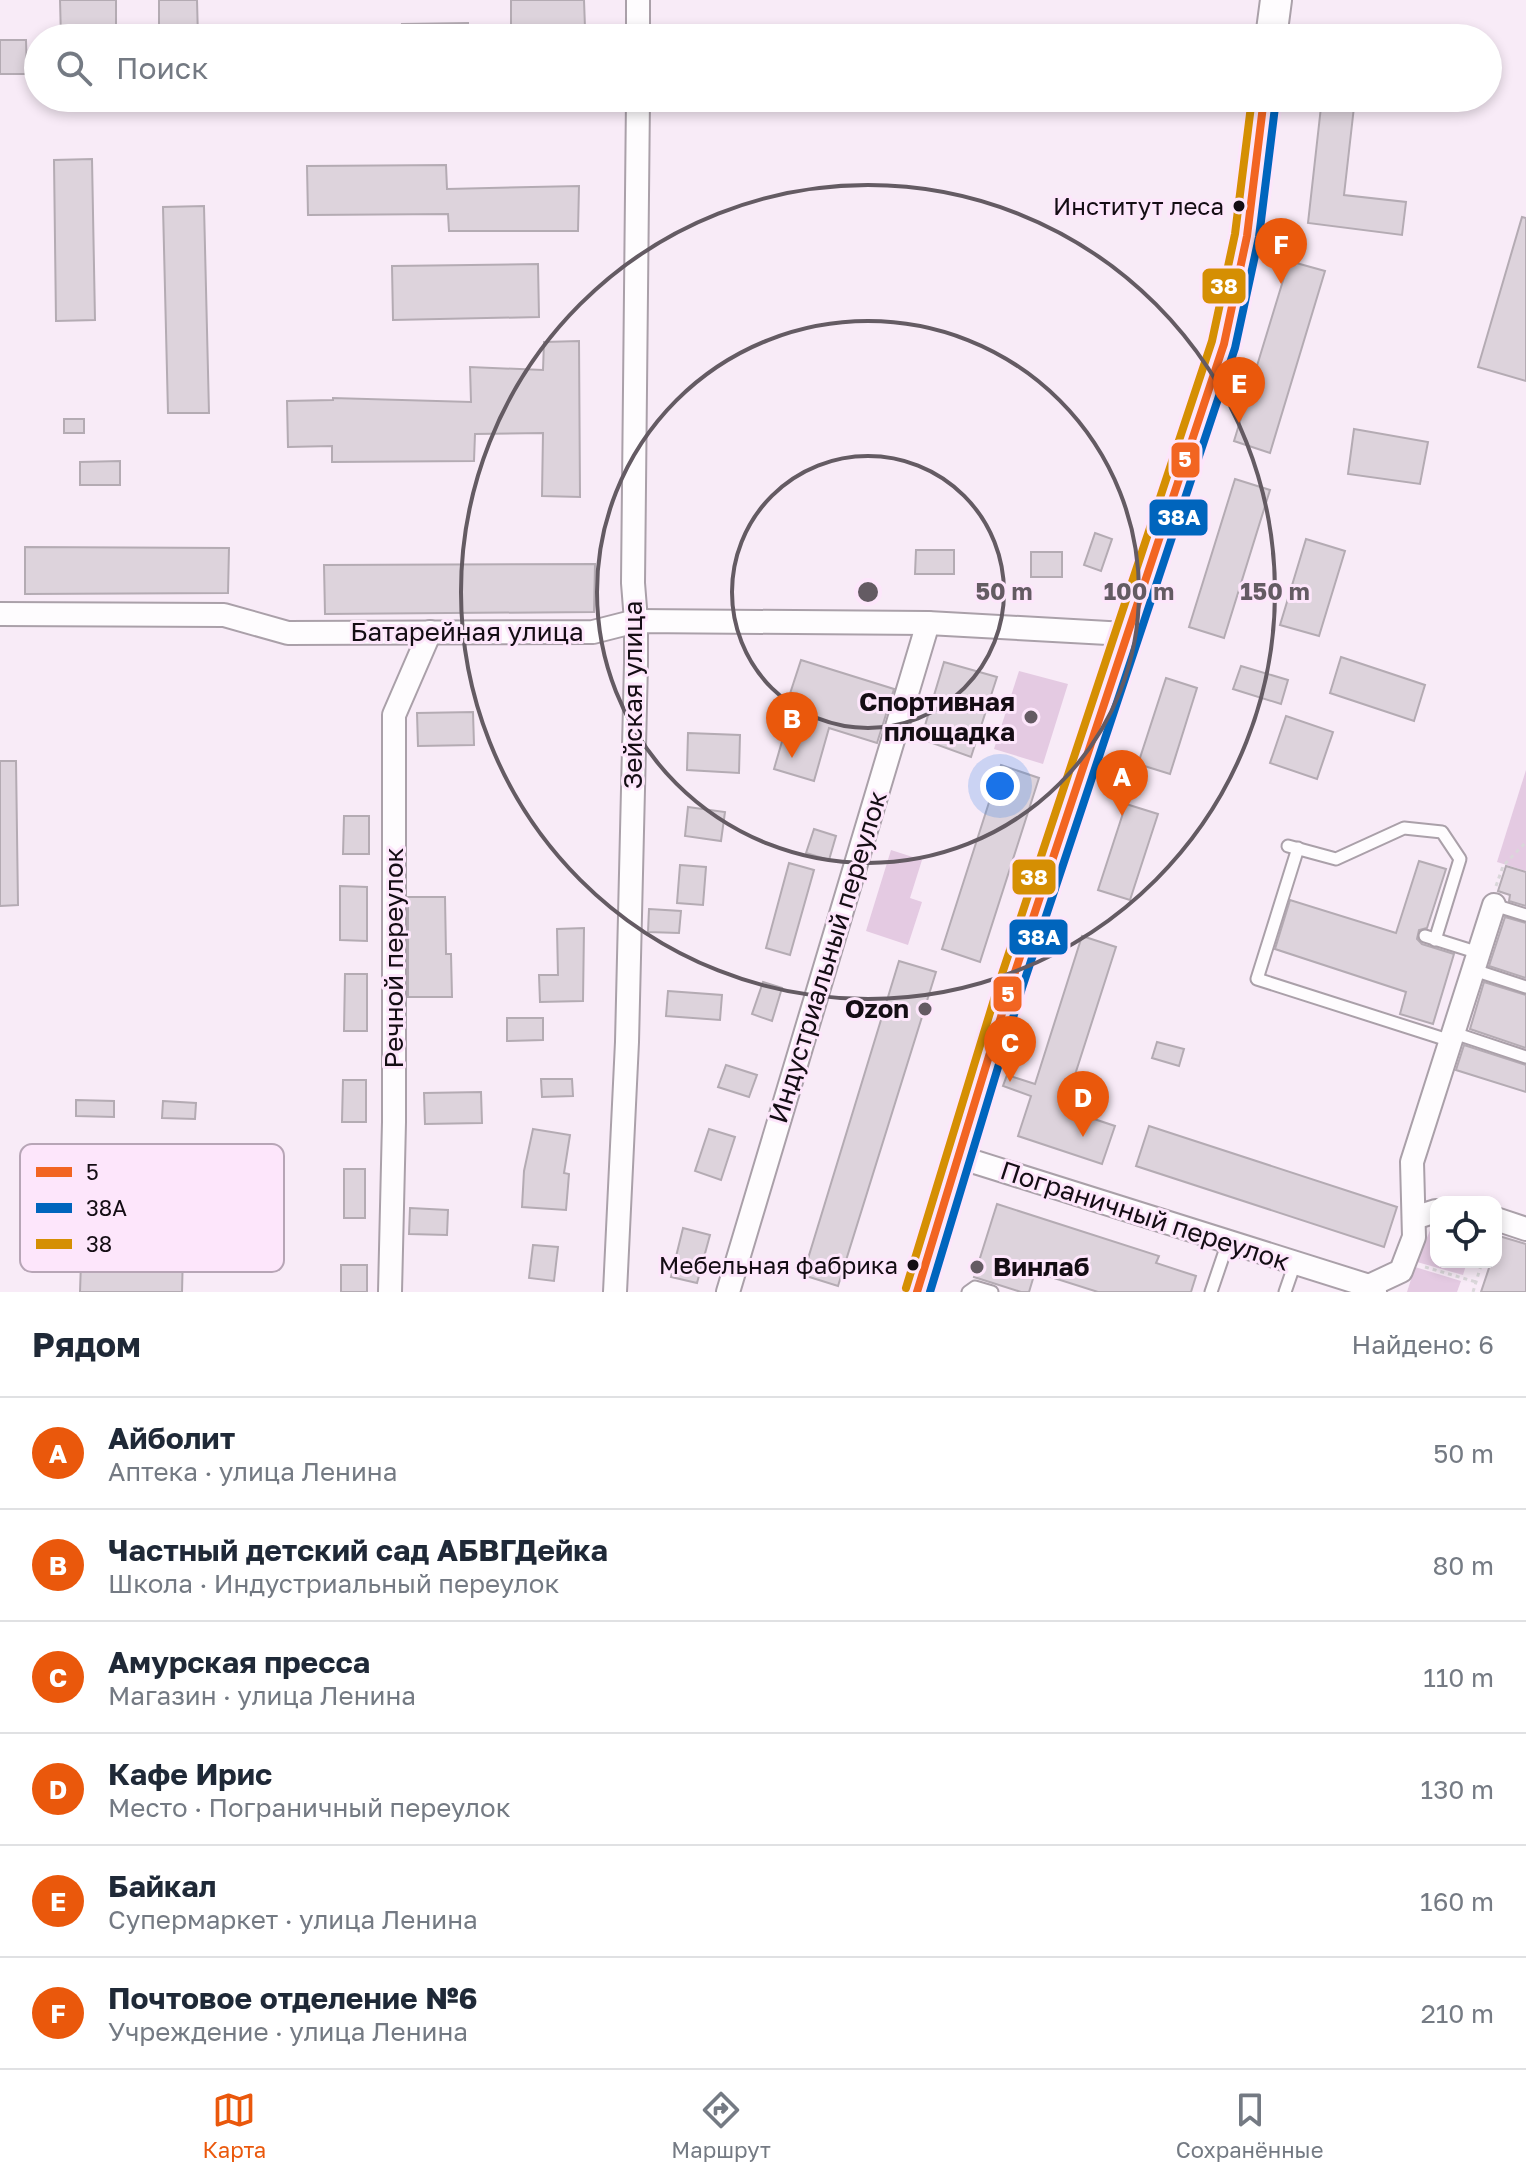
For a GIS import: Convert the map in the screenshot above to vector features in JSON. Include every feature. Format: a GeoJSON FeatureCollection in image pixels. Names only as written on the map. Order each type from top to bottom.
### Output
{"type":"FeatureCollection","features":[{"type":"Feature","properties":{"kind":"main road"},"geometry":{"type":"LineString","coordinates":[[1273,24],[1276,0]]}},
{"type":"Feature","properties":{"kind":"main road"},"geometry":{"type":"LineString","coordinates":[[918,1292],[1011,984],[1224,344],[1247,236],[1262,112]]}},
{"type":"Feature","properties":{"kind":"street"},"geometry":{"type":"LineString","coordinates":[[638,0],[638,24]]}},
{"type":"Feature","properties":{"kind":"street","name":"Зейская улица"},"geometry":{"type":"LineString","coordinates":[[615,1292],[627,1042],[636,621],[633,583],[638,112]]}},
{"type":"Feature","properties":{"kind":"street","name":"Батарейная улица"},"geometry":{"type":"LineString","coordinates":[[0,614],[224,615],[288,633],[593,632],[636,621],[928,623],[1126,634]]}},
{"type":"Feature","properties":{"kind":"street","name":"Индустриальный переулок"},"geometry":{"type":"LineString","coordinates":[[728,1292],[928,623]]}},
{"type":"Feature","properties":{"kind":"street","name":"Речной переулок"},"geometry":{"type":"LineString","coordinates":[[390,1292],[394,1122],[394,715],[430,632]]}},
{"type":"Feature","properties":{"kind":"street"},"geometry":{"type":"LineString","coordinates":[[1372,1289],[1401,1271],[1414,1237],[1412,1162],[1494,905]]}},
{"type":"Feature","properties":{"kind":"street","name":"Пограничный переулок"},"geometry":{"type":"LineString","coordinates":[[959,1157],[1372,1289]]}},
{"type":"Feature","properties":{"kind":"street"},"geometry":{"type":"LineString","coordinates":[[1414,1218],[1430,1213]]}},
{"type":"Feature","properties":{"kind":"street"},"geometry":{"type":"LineString","coordinates":[[1502,1221],[1526,1229]]}},
{"type":"Feature","properties":{"kind":"lane"},"geometry":{"type":"LineString","coordinates":[[1526,987],[1430,938],[1460,859],[1442,832],[1404,828],[1336,859],[1293,847],[1257,979],[1526,1057]]}},
{"type":"Feature","properties":{"kind":"lane"},"geometry":{"type":"LineString","coordinates":[[1494,905],[1526,915]]}},
{"type":"Feature","properties":{"kind":"lane"},"geometry":{"type":"LineString","coordinates":[[1211,1292],[1228,1242]]}},
{"type":"Feature","properties":{"kind":"lane"},"geometry":{"type":"LineString","coordinates":[[1285,1292],[1295,1263]]}},
{"type":"Feature","properties":{"kind":"lane"},"geometry":{"type":"LineString","coordinates":[[968,1292],[975,1287],[992,1292]]}},
{"type":"Feature","properties":{"kind":"path"},"geometry":{"type":"LineString","coordinates":[[1494,905],[1493,893],[1503,866],[1526,842]]}},
{"type":"Feature","properties":{"kind":"path"},"geometry":{"type":"LineString","coordinates":[[1414,1264],[1476,1282]]}},
{"type":"Feature","properties":{"kind":"path"},"geometry":{"type":"LineString","coordinates":[[1473,1292],[1480,1268]]}},
{"type":"Feature","properties":{"kind":"shaded area","name":"Спортивная площадка"},"geometry":{"type":"Polygon","coordinates":[[[1019,671],[1068,684],[1043,764],[994,749],[1019,671]]]}},
{"type":"Feature","properties":{"kind":"shaded area"},"geometry":{"type":"Polygon","coordinates":[[[1526,770],[1526,871],[1497,862],[1526,770]]]}},
{"type":"Feature","properties":{"kind":"shaded area"},"geometry":{"type":"Polygon","coordinates":[[[891,850],[922,860],[910,898],[922,902],[908,945],[866,931],[891,850]]]}},
{"type":"Feature","properties":{"kind":"shaded area"},"geometry":{"type":"Polygon","coordinates":[[[1430,1230],[1430,1266],[1417,1262],[1430,1230]]]}},
{"type":"Feature","properties":{"kind":"shaded area"},"geometry":{"type":"Polygon","coordinates":[[[1415,1267],[1461,1281],[1457,1292],[1407,1292],[1415,1267]]]}},
{"type":"Feature","properties":{"kind":"shaded area"},"geometry":{"type":"Polygon","coordinates":[[[1438,1268],[1465,1268],[1463,1275],[1438,1268]]]}},
{"type":"Feature","properties":{"kind":"building"},"geometry":{"type":"Polygon","coordinates":[[[60,0],[116,0],[116,24],[61,24],[60,0]]]}},
{"type":"Feature","properties":{"kind":"building"},"geometry":{"type":"Polygon","coordinates":[[[159,0],[197,0],[198,24],[159,24],[159,0]]]}},
{"type":"Feature","properties":{"kind":"building"},"geometry":{"type":"Polygon","coordinates":[[[511,0],[584,0],[585,24],[511,24],[511,0]]]}},
{"type":"Feature","properties":{"kind":"building"},"geometry":{"type":"Polygon","coordinates":[[[0,40],[24,40],[24,74],[0,74],[0,40]]]}},
{"type":"Feature","properties":{"kind":"building"},"geometry":{"type":"Polygon","coordinates":[[[1320,112],[1353,112],[1344,195],[1406,202],[1402,235],[1308,223],[1320,112]]]}},
{"type":"Feature","properties":{"kind":"building"},"geometry":{"type":"Polygon","coordinates":[[[92,159],[95,320],[56,321],[54,160],[92,159]]]}},
{"type":"Feature","properties":{"kind":"building"},"geometry":{"type":"Polygon","coordinates":[[[446,165],[447,189],[579,186],[578,231],[449,231],[448,214],[308,215],[307,166],[446,165]]]}},
{"type":"Feature","properties":{"kind":"building"},"geometry":{"type":"Polygon","coordinates":[[[204,206],[209,413],[168,413],[163,207],[204,206]]]}},
{"type":"Feature","properties":{"kind":"building"},"geometry":{"type":"Polygon","coordinates":[[[1522,217],[1526,218],[1526,381],[1478,367],[1522,217]]]}},
{"type":"Feature","properties":{"kind":"building"},"geometry":{"type":"Polygon","coordinates":[[[1289,261],[1325,271],[1270,453],[1234,441],[1289,261]]]}},
{"type":"Feature","properties":{"kind":"building"},"geometry":{"type":"Polygon","coordinates":[[[538,264],[539,317],[393,320],[392,266],[538,264]]]}},
{"type":"Feature","properties":{"kind":"building"},"geometry":{"type":"Polygon","coordinates":[[[579,341],[580,497],[542,496],[543,433],[475,434],[474,461],[332,462],[332,446],[288,447],[287,401],[333,398],[471,402],[470,367],[543,370],[544,342],[579,341]]]}},
{"type":"Feature","properties":{"kind":"building"},"geometry":{"type":"Polygon","coordinates":[[[64,419],[84,419],[84,433],[64,433],[64,419]]]}},
{"type":"Feature","properties":{"kind":"building"},"geometry":{"type":"Polygon","coordinates":[[[1354,429],[1428,442],[1420,484],[1348,474],[1354,429]]]}},
{"type":"Feature","properties":{"kind":"building"},"geometry":{"type":"Polygon","coordinates":[[[120,461],[120,485],[80,485],[80,462],[120,461]]]}},
{"type":"Feature","properties":{"kind":"building"},"geometry":{"type":"Polygon","coordinates":[[[1235,479],[1270,490],[1224,638],[1189,627],[1235,479]]]}},
{"type":"Feature","properties":{"kind":"building"},"geometry":{"type":"Polygon","coordinates":[[[1095,533],[1112,539],[1101,571],[1084,565],[1095,533]]]}},
{"type":"Feature","properties":{"kind":"building"},"geometry":{"type":"Polygon","coordinates":[[[1306,539],[1345,551],[1319,636],[1280,625],[1306,539]]]}},
{"type":"Feature","properties":{"kind":"building"},"geometry":{"type":"Polygon","coordinates":[[[25,547],[229,548],[228,593],[25,594],[25,547]]]}},
{"type":"Feature","properties":{"kind":"building"},"geometry":{"type":"Polygon","coordinates":[[[916,550],[954,550],[954,574],[915,574],[916,550]]]}},
{"type":"Feature","properties":{"kind":"building"},"geometry":{"type":"Polygon","coordinates":[[[1031,552],[1062,552],[1062,577],[1031,577],[1031,552]]]}},
{"type":"Feature","properties":{"kind":"building"},"geometry":{"type":"Polygon","coordinates":[[[595,564],[594,612],[325,614],[324,565],[595,564]]]}},
{"type":"Feature","properties":{"kind":"building"},"geometry":{"type":"Polygon","coordinates":[[[1341,657],[1425,685],[1414,721],[1330,693],[1341,657]]]}},
{"type":"Feature","properties":{"kind":"building"},"geometry":{"type":"Polygon","coordinates":[[[801,660],[894,689],[877,743],[829,728],[814,781],[774,769],[790,714],[784,712],[801,660]]]}},
{"type":"Feature","properties":{"kind":"building"},"geometry":{"type":"Polygon","coordinates":[[[944,662],[997,677],[971,757],[921,739],[944,662]]]}},
{"type":"Feature","properties":{"kind":"building"},"geometry":{"type":"Polygon","coordinates":[[[1241,666],[1288,680],[1281,704],[1233,689],[1241,666]]]}},
{"type":"Feature","properties":{"kind":"building"},"geometry":{"type":"Polygon","coordinates":[[[1166,678],[1197,688],[1170,774],[1138,764],[1166,678]]]}},
{"type":"Feature","properties":{"kind":"building"},"geometry":{"type":"Polygon","coordinates":[[[473,712],[474,745],[418,746],[417,713],[473,712]]]}},
{"type":"Feature","properties":{"kind":"building"},"geometry":{"type":"Polygon","coordinates":[[[1286,716],[1333,732],[1317,779],[1270,763],[1286,716]]]}},
{"type":"Feature","properties":{"kind":"building"},"geometry":{"type":"Polygon","coordinates":[[[688,733],[740,735],[739,773],[687,770],[688,733]]]}},
{"type":"Feature","properties":{"kind":"building"},"geometry":{"type":"Polygon","coordinates":[[[0,761],[16,761],[18,905],[0,906],[0,761]]]}},
{"type":"Feature","properties":{"kind":"building"},"geometry":{"type":"Polygon","coordinates":[[[1001,765],[1039,778],[980,962],[942,949],[1001,765]]]}},
{"type":"Feature","properties":{"kind":"building"},"geometry":{"type":"Polygon","coordinates":[[[1126,804],[1158,814],[1130,900],[1098,890],[1126,804]]]}},
{"type":"Feature","properties":{"kind":"building"},"geometry":{"type":"Polygon","coordinates":[[[688,807],[725,812],[721,841],[685,836],[688,807]]]}},
{"type":"Feature","properties":{"kind":"building"},"geometry":{"type":"Polygon","coordinates":[[[344,816],[369,816],[369,854],[343,854],[344,816]]]}},
{"type":"Feature","properties":{"kind":"building"},"geometry":{"type":"Polygon","coordinates":[[[814,829],[836,836],[829,860],[806,853],[814,829]]]}},
{"type":"Feature","properties":{"kind":"building"},"geometry":{"type":"Polygon","coordinates":[[[1419,861],[1446,869],[1427,928],[1419,930],[1417,939],[1422,944],[1454,954],[1433,1024],[1400,1014],[1406,992],[1275,949],[1290,900],[1396,933],[1419,861]]]}},
{"type":"Feature","properties":{"kind":"building"},"geometry":{"type":"Polygon","coordinates":[[[789,863],[814,870],[790,955],[766,948],[789,863]]]}},
{"type":"Feature","properties":{"kind":"building"},"geometry":{"type":"Polygon","coordinates":[[[680,865],[706,867],[703,905],[677,903],[680,865]]]}},
{"type":"Feature","properties":{"kind":"building"},"geometry":{"type":"Polygon","coordinates":[[[1506,866],[1526,872],[1526,906],[1509,901],[1510,895],[1498,891],[1506,866]]]}},
{"type":"Feature","properties":{"kind":"building"},"geometry":{"type":"Polygon","coordinates":[[[340,886],[367,887],[367,941],[340,940],[340,886]]]}},
{"type":"Feature","properties":{"kind":"building"},"geometry":{"type":"Polygon","coordinates":[[[408,897],[445,897],[446,954],[451,954],[452,997],[408,997],[408,897]]]}},
{"type":"Feature","properties":{"kind":"building"},"geometry":{"type":"Polygon","coordinates":[[[649,909],[681,911],[679,933],[648,932],[649,909]]]}},
{"type":"Feature","properties":{"kind":"building"},"geometry":{"type":"Polygon","coordinates":[[[1505,917],[1526,923],[1526,978],[1489,966],[1505,917]]]}},
{"type":"Feature","properties":{"kind":"building"},"geometry":{"type":"Polygon","coordinates":[[[584,928],[583,1001],[540,1002],[539,975],[558,975],[557,929],[584,928]]]}},
{"type":"Feature","properties":{"kind":"building"},"geometry":{"type":"Polygon","coordinates":[[[1082,936],[1116,947],[1064,1109],[1115,1126],[1102,1164],[1018,1136],[1031,1096],[1003,1086],[1007,1075],[1035,1084],[1082,936]]]}},
{"type":"Feature","properties":{"kind":"building"},"geometry":{"type":"Polygon","coordinates":[[[899,961],[936,972],[838,1286],[803,1275],[899,961]]]}},
{"type":"Feature","properties":{"kind":"building"},"geometry":{"type":"Polygon","coordinates":[[[345,974],[367,974],[367,1031],[344,1031],[345,974]]]}},
{"type":"Feature","properties":{"kind":"building"},"geometry":{"type":"Polygon","coordinates":[[[763,982],[782,988],[772,1021],[752,1014],[763,982]]]}},
{"type":"Feature","properties":{"kind":"building"},"geometry":{"type":"Polygon","coordinates":[[[1484,982],[1526,995],[1526,1048],[1470,1029],[1484,982]]]}},
{"type":"Feature","properties":{"kind":"building"},"geometry":{"type":"Polygon","coordinates":[[[668,991],[722,995],[720,1020],[666,1016],[668,991]]]}},
{"type":"Feature","properties":{"kind":"building"},"geometry":{"type":"Polygon","coordinates":[[[507,1018],[543,1018],[543,1040],[507,1041],[507,1018]]]}},
{"type":"Feature","properties":{"kind":"building"},"geometry":{"type":"Polygon","coordinates":[[[1157,1042],[1184,1049],[1179,1066],[1152,1058],[1157,1042]]]}},
{"type":"Feature","properties":{"kind":"building"},"geometry":{"type":"Polygon","coordinates":[[[1464,1045],[1526,1065],[1526,1092],[1456,1070],[1464,1045]]]}},
{"type":"Feature","properties":{"kind":"building"},"geometry":{"type":"Polygon","coordinates":[[[726,1065],[757,1075],[749,1097],[718,1087],[726,1065]]]}},
{"type":"Feature","properties":{"kind":"building"},"geometry":{"type":"Polygon","coordinates":[[[541,1079],[572,1079],[573,1096],[542,1097],[541,1079]]]}},
{"type":"Feature","properties":{"kind":"building"},"geometry":{"type":"Polygon","coordinates":[[[343,1080],[366,1080],[366,1122],[342,1122],[343,1080]]]}},
{"type":"Feature","properties":{"kind":"building"},"geometry":{"type":"Polygon","coordinates":[[[481,1092],[482,1123],[425,1124],[424,1093],[481,1092]]]}},
{"type":"Feature","properties":{"kind":"building"},"geometry":{"type":"Polygon","coordinates":[[[76,1100],[114,1101],[114,1117],[76,1116],[76,1100]]]}},
{"type":"Feature","properties":{"kind":"building"},"geometry":{"type":"Polygon","coordinates":[[[163,1101],[196,1103],[195,1119],[162,1118],[163,1101]]]}},
{"type":"Feature","properties":{"kind":"building"},"geometry":{"type":"Polygon","coordinates":[[[1149,1126],[1397,1207],[1384,1247],[1136,1166],[1149,1126]]]}},
{"type":"Feature","properties":{"kind":"building"},"geometry":{"type":"Polygon","coordinates":[[[533,1129],[570,1135],[564,1173],[569,1174],[566,1210],[522,1207],[524,1171],[533,1129]]]}},
{"type":"Feature","properties":{"kind":"building"},"geometry":{"type":"Polygon","coordinates":[[[709,1129],[735,1137],[721,1180],[695,1171],[709,1129]]]}},
{"type":"Feature","properties":{"kind":"building"},"geometry":{"type":"Polygon","coordinates":[[[344,1169],[365,1169],[365,1218],[344,1218],[344,1169]]]}},
{"type":"Feature","properties":{"kind":"building"},"geometry":{"type":"Polygon","coordinates":[[[997,1204],[1159,1256],[1156,1263],[1196,1276],[1191,1292],[1098,1292],[1035,1272],[1029,1292],[1021,1292],[974,1277],[997,1204]]]}},
{"type":"Feature","properties":{"kind":"building"},"geometry":{"type":"Polygon","coordinates":[[[410,1208],[448,1210],[447,1235],[409,1234],[410,1208]]]}},
{"type":"Feature","properties":{"kind":"building"},"geometry":{"type":"Polygon","coordinates":[[[683,1228],[710,1235],[697,1283],[671,1277],[683,1228]]]}},
{"type":"Feature","properties":{"kind":"building"},"geometry":{"type":"Polygon","coordinates":[[[1502,1237],[1526,1244],[1526,1292],[1481,1292],[1489,1268],[1502,1268],[1502,1237]]]}},
{"type":"Feature","properties":{"kind":"building"},"geometry":{"type":"Polygon","coordinates":[[[533,1245],[558,1247],[554,1281],[529,1278],[533,1245]]]}},
{"type":"Feature","properties":{"kind":"building"},"geometry":{"type":"Polygon","coordinates":[[[341,1265],[367,1265],[367,1292],[341,1292],[341,1265]]]}},
{"type":"Feature","properties":{"kind":"building"},"geometry":{"type":"Polygon","coordinates":[[[81,1272],[182,1272],[182,1292],[80,1292],[81,1272]]]}},
{"type":"Feature","properties":{"kind":"transit line","name":"38"},"geometry":{"type":"LineString","coordinates":[[906,1288],[1000,980],[1212,341],[1235,234],[1250,112]]}},
{"type":"Feature","properties":{"kind":"transit line","name":"5"},"geometry":{"type":"LineString","coordinates":[[917,1292],[1011,984],[1224,344],[1247,236],[1262,112]]}},
{"type":"Feature","properties":{"kind":"transit line","name":"38А"},"geometry":{"type":"LineString","coordinates":[[930,1292],[1022,988],[1235,348],[1259,237],[1274,112]]}},
{"type":"Feature","properties":{"kind":"place","name":"Институт леса"},"geometry":{"type":"Point","coordinates":[1239,206]}},
{"type":"Feature","properties":{"kind":"place","name":"Почтовое отделение №6"},"geometry":{"type":"Point","coordinates":[1281,284]}},
{"type":"Feature","properties":{"kind":"place","name":"Байкал"},"geometry":{"type":"Point","coordinates":[1239,423]}},
{"type":"Feature","properties":{"kind":"place","name":"Спортивная площадка"},"geometry":{"type":"Point","coordinates":[1031,717]}},
{"type":"Feature","properties":{"kind":"place","name":"Частный детский сад АБВГДейка"},"geometry":{"type":"Point","coordinates":[792,758]}},
{"type":"Feature","properties":{"kind":"place","name":"Айболит"},"geometry":{"type":"Point","coordinates":[1122,816]}},
{"type":"Feature","properties":{"kind":"place","name":"Ozon"},"geometry":{"type":"Point","coordinates":[925,1009]}},
{"type":"Feature","properties":{"kind":"place","name":"Амурская пресса"},"geometry":{"type":"Point","coordinates":[1010,1082]}},
{"type":"Feature","properties":{"kind":"place","name":"Кафе Ирис"},"geometry":{"type":"Point","coordinates":[1083,1137]}},
{"type":"Feature","properties":{"kind":"place","name":"Мебельная фабрика"},"geometry":{"type":"Point","coordinates":[913,1265]}},
{"type":"Feature","properties":{"kind":"place","name":"Винлаб"},"geometry":{"type":"Point","coordinates":[977,1267]}}]}
